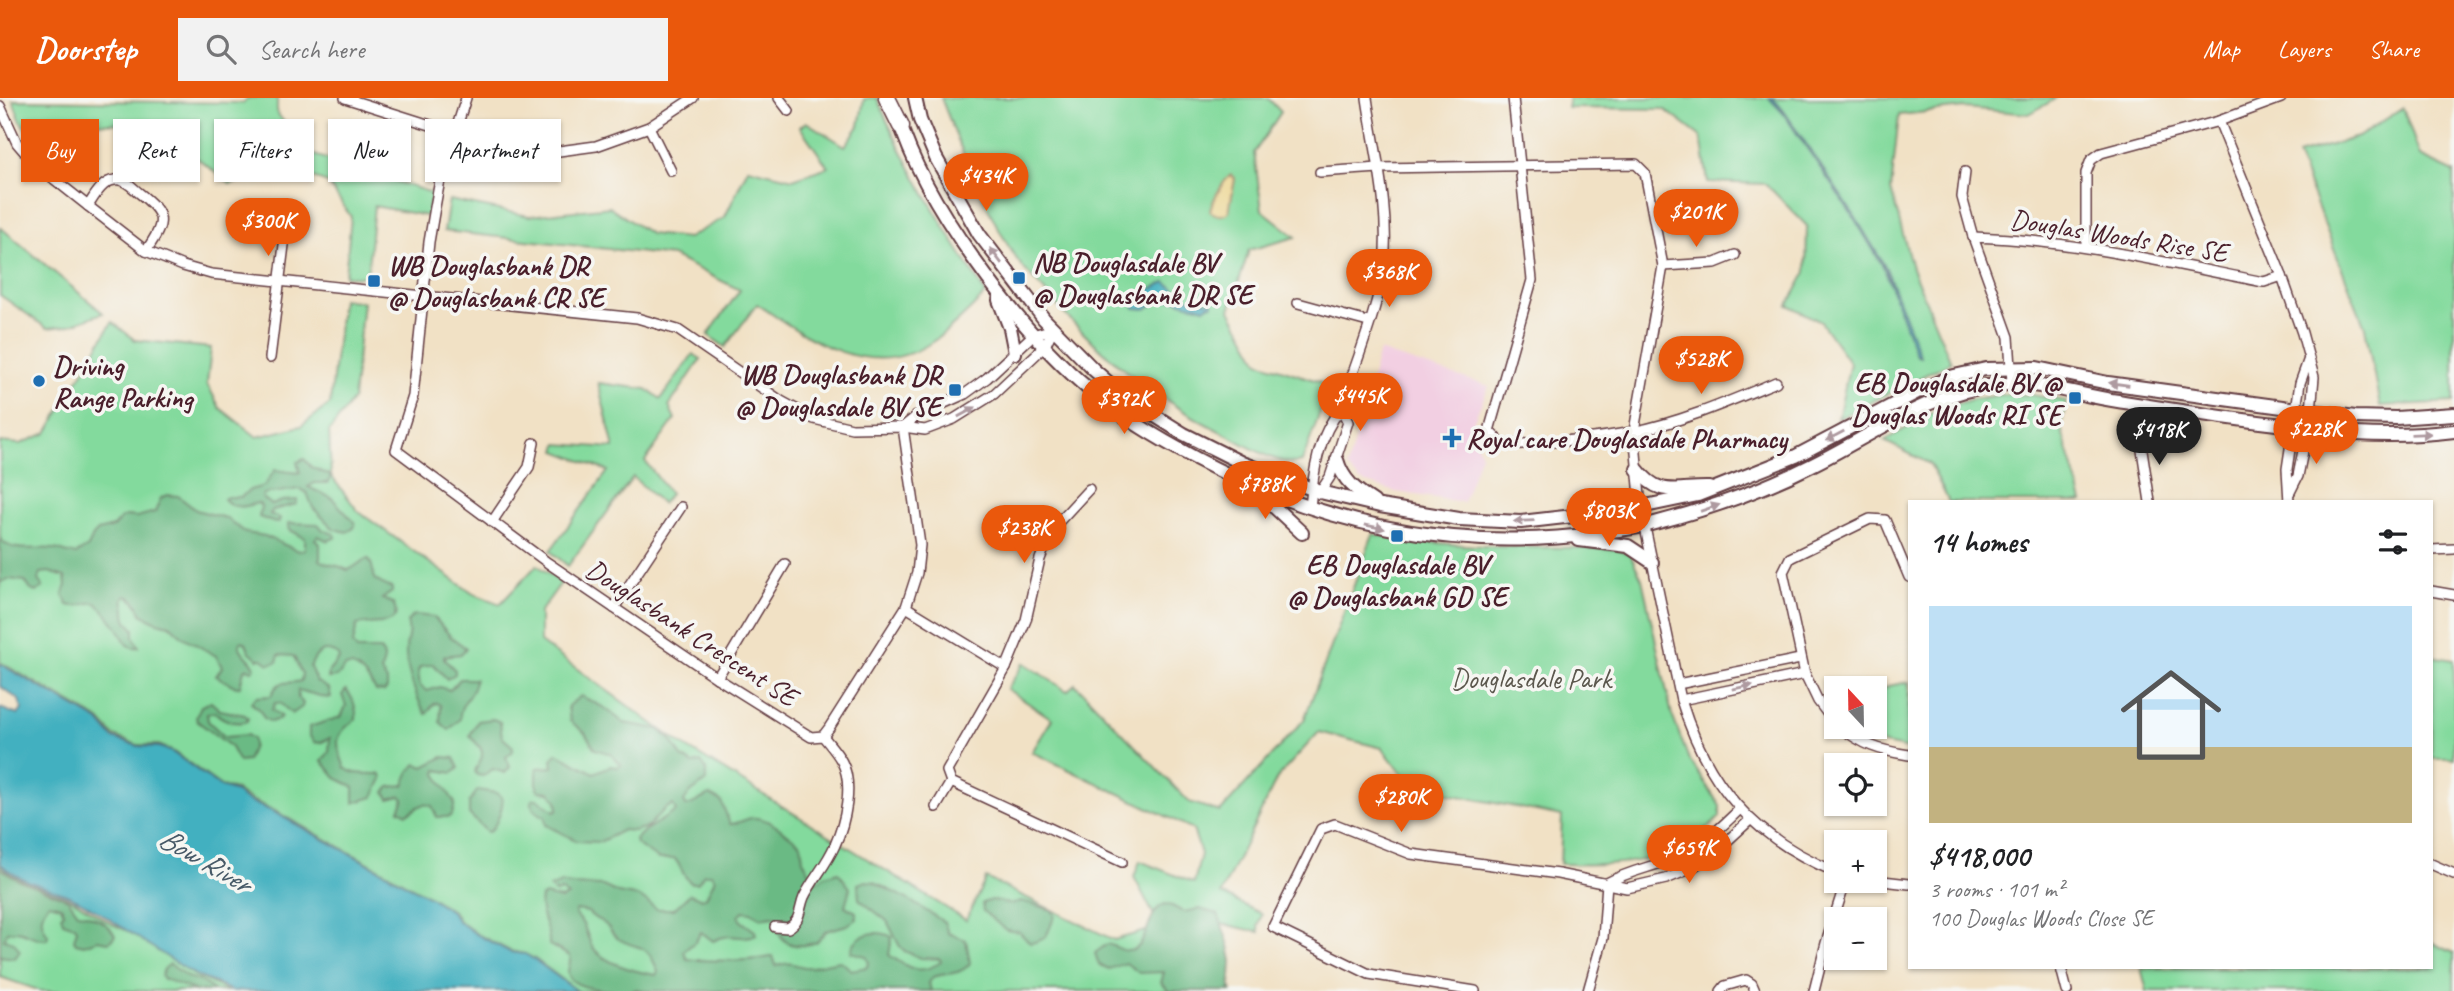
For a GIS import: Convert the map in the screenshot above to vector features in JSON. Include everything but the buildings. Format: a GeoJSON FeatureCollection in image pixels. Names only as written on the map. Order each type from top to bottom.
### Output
{"type":"FeatureCollection","features":[{"type":"Feature","properties":{"kind":"highway"},"geometry":{"type":"LineString","coordinates":[[887,98],[901,126]]}},
{"type":"Feature","properties":{"kind":"street"},"geometry":{"type":"LineString","coordinates":[[345,98],[425,124]]}},
{"type":"Feature","properties":{"kind":"street"},"geometry":{"type":"LineString","coordinates":[[459,119],[466,98]]}},
{"type":"Feature","properties":{"kind":"street"},"geometry":{"type":"LineString","coordinates":[[561,151],[596,146],[649,127],[693,98]]}},
{"type":"Feature","properties":{"kind":"street"},"geometry":{"type":"LineString","coordinates":[[779,98],[789,111]]}},
{"type":"Feature","properties":{"kind":"street"},"geometry":{"type":"LineString","coordinates":[[893,98],[901,126],[927,184],[948,222],[995,290],[1034,335],[1092,392],[1136,424],[1182,452],[1251,485],[1310,508],[1374,527],[1477,540],[1568,537],[1644,526],[1751,494],[1809,467],[1936,400],[1973,387],[2012,383],[2037,384],[2099,398],[2354,434],[2397,435],[2454,431]]}},
{"type":"Feature","properties":{"kind":"street"},"geometry":{"type":"LineString","coordinates":[[915,98],[920,120],[950,186],[979,234],[1053,329],[1125,397],[1184,434],[1242,463],[1316,491],[1380,506],[1459,519],[1521,522],[1641,508],[1717,488],[1796,456],[1927,387],[1954,376],[1986,369],[2037,368],[2108,383],[2355,417],[2396,418],[2454,414]]}},
{"type":"Feature","properties":{"kind":"street"},"geometry":{"type":"LineString","coordinates":[[1316,491],[1313,471],[1331,419],[1341,409],[1376,300],[1384,263],[1384,201],[1367,98]]}},
{"type":"Feature","properties":{"kind":"street"},"geometry":{"type":"LineString","coordinates":[[1513,98],[1532,280],[1489,431],[1503,445],[1548,443],[1634,431],[1714,408],[1776,382]]}},
{"type":"Feature","properties":{"kind":"street"},"geometry":{"type":"LineString","coordinates":[[2086,247],[2086,173],[2091,160],[2101,153],[2219,121],[2281,98]]}},
{"type":"Feature","properties":{"kind":"street"},"geometry":{"type":"LineString","coordinates":[[0,106],[17,143],[35,164],[146,251],[183,266],[211,274],[637,318],[678,330],[781,401],[814,419],[852,428],[903,427],[925,430],[954,419],[994,394],[1045,346],[1053,329]]}},
{"type":"Feature","properties":{"kind":"street"},"geometry":{"type":"LineString","coordinates":[[2219,121],[2282,276],[2314,377],[2302,427],[2287,469],[2289,497]]}},
{"type":"Feature","properties":{"kind":"street"},"geometry":{"type":"LineString","coordinates":[[649,127],[671,172]]}},
{"type":"Feature","properties":{"kind":"street"},"geometry":{"type":"LineString","coordinates":[[1320,172],[1379,168],[1636,164],[1645,173],[1662,266],[1634,431],[1644,526],[1681,700],[1690,731],[1702,754],[1718,782],[1740,810],[1775,841],[1824,866]]}},
{"type":"Feature","properties":{"kind":"street"},"geometry":{"type":"LineString","coordinates":[[1965,172],[1962,197],[1973,237]]}},
{"type":"Feature","properties":{"kind":"street"},"geometry":{"type":"LineString","coordinates":[[88,206],[102,186],[113,179],[123,180],[157,206],[161,217],[160,230],[146,251]]}},
{"type":"Feature","properties":{"kind":"street"},"geometry":{"type":"LineString","coordinates":[[423,296],[435,207],[442,182]]}},
{"type":"Feature","properties":{"kind":"street"},"geometry":{"type":"LineString","coordinates":[[270,358],[285,237]]}},
{"type":"Feature","properties":{"kind":"street","name":"Douglas Woods Rise SE"},"geometry":{"type":"LineString","coordinates":[[2012,383],[2009,337],[1973,237],[2021,239],[2086,247],[2264,282],[2282,276]]}},
{"type":"Feature","properties":{"kind":"street"},"geometry":{"type":"LineString","coordinates":[[1662,266],[1715,263],[1735,255]]}},
{"type":"Feature","properties":{"kind":"street"},"geometry":{"type":"LineString","coordinates":[[995,290],[1010,328],[1015,353]]}},
{"type":"Feature","properties":{"kind":"street","name":"Douglasbank Crescent SE"},"geometry":{"type":"LineString","coordinates":[[423,296],[413,397],[396,450],[492,522],[717,678],[811,737],[823,736]]}},
{"type":"Feature","properties":{"kind":"street"},"geometry":{"type":"LineString","coordinates":[[1298,303],[1368,322]]}},
{"type":"Feature","properties":{"kind":"street"},"geometry":{"type":"LineString","coordinates":[[903,427],[918,415],[965,394],[1034,335],[1053,329]]}},
{"type":"Feature","properties":{"kind":"street"},"geometry":{"type":"LineString","coordinates":[[1310,508],[1316,491],[1330,477],[1337,460],[1348,422],[1341,409]]}},
{"type":"Feature","properties":{"kind":"street"},"geometry":{"type":"LineString","coordinates":[[775,927],[788,928],[798,919],[804,898],[836,844],[848,790],[847,776],[842,761],[823,736],[906,607],[917,573],[920,544],[903,427]]}},
{"type":"Feature","properties":{"kind":"street"},"geometry":{"type":"LineString","coordinates":[[2140,437],[2150,500]]}},
{"type":"Feature","properties":{"kind":"street"},"geometry":{"type":"LineString","coordinates":[[492,522],[529,467],[534,443]]}},
{"type":"Feature","properties":{"kind":"street"},"geometry":{"type":"LineString","coordinates":[[1337,460],[1343,476],[1354,489],[1380,506]]}},
{"type":"Feature","properties":{"kind":"street"},"geometry":{"type":"LineString","coordinates":[[1637,469],[1646,480],[1665,489],[1717,488]]}},
{"type":"Feature","properties":{"kind":"street"},"geometry":{"type":"LineString","coordinates":[[1251,485],[1302,533]]}},
{"type":"Feature","properties":{"kind":"street"},"geometry":{"type":"LineString","coordinates":[[1088,489],[1052,529],[1040,559],[1026,621],[1006,668],[947,771],[951,782],[1122,862]]}},
{"type":"Feature","properties":{"kind":"street"},"geometry":{"type":"LineString","coordinates":[[614,608],[681,507]]}},
{"type":"Feature","properties":{"kind":"street"},"geometry":{"type":"LineString","coordinates":[[1824,709],[1800,659],[1783,572],[1790,558],[1870,519],[1885,520],[1908,575]]}},
{"type":"Feature","properties":{"kind":"street"},"geometry":{"type":"LineString","coordinates":[[1568,537],[1586,542],[1628,546],[1652,562]]}},
{"type":"Feature","properties":{"kind":"street"},"geometry":{"type":"LineString","coordinates":[[2433,550],[2454,549]]}},
{"type":"Feature","properties":{"kind":"street"},"geometry":{"type":"LineString","coordinates":[[717,678],[785,564]]}},
{"type":"Feature","properties":{"kind":"street"},"geometry":{"type":"LineString","coordinates":[[2433,591],[2454,595]]}},
{"type":"Feature","properties":{"kind":"street"},"geometry":{"type":"LineString","coordinates":[[906,607],[1006,668]]}},
{"type":"Feature","properties":{"kind":"street"},"geometry":{"type":"LineString","coordinates":[[1678,684],[1800,659]]}},
{"type":"Feature","properties":{"kind":"street"},"geometry":{"type":"LineString","coordinates":[[1681,700],[1805,674]]}},
{"type":"Feature","properties":{"kind":"street"},"geometry":{"type":"LineString","coordinates":[[1856,739],[1888,752],[1908,755]]}},
{"type":"Feature","properties":{"kind":"street"},"geometry":{"type":"LineString","coordinates":[[936,807],[951,782]]}},
{"type":"Feature","properties":{"kind":"street"},"geometry":{"type":"LineString","coordinates":[[1607,883],[1626,873],[1682,855],[1704,842],[1740,810]]}},
{"type":"Feature","properties":{"kind":"street"},"geometry":{"type":"LineString","coordinates":[[1475,991],[1369,974],[1273,927],[1321,829],[1335,824],[1411,854],[1558,874],[1627,888],[1666,879],[1713,854],[1750,820]]}},
{"type":"Feature","properties":{"kind":"street"},"geometry":{"type":"LineString","coordinates":[[2433,865],[2454,874]]}},
{"type":"Feature","properties":{"kind":"street"},"geometry":{"type":"LineString","coordinates":[[1887,881],[1908,884]]}},
{"type":"Feature","properties":{"kind":"street"},"geometry":{"type":"LineString","coordinates":[[1588,991],[1603,938],[1607,883]]}},
{"type":"Feature","properties":{"kind":"street"},"geometry":{"type":"LineString","coordinates":[[1814,991],[1842,893]]}},
{"type":"Feature","properties":{"kind":"street"},"geometry":{"type":"LineString","coordinates":[[2061,969],[2067,991]]}},
{"type":"Feature","properties":{"kind":"street"},"geometry":{"type":"LineString","coordinates":[[1721,991],[1725,986],[1746,980],[1752,984],[1755,991]]}},
{"type":"Feature","properties":{"kind":"shaded area"},"geometry":{"type":"Polygon","coordinates":[[[1379,351],[1489,386],[1470,429],[1481,454],[1463,502],[1396,492],[1360,481],[1347,467],[1379,351]]]}},
{"type":"Feature","properties":{"kind":"green space"},"geometry":{"type":"Polygon","coordinates":[[[248,98],[277,98],[277,113],[282,119],[214,119],[214,171],[200,160],[200,119],[113,119],[113,124],[99,123],[99,119],[21,119],[21,122],[13,100],[243,103],[248,98]]]}},
{"type":"Feature","properties":{"kind":"green space"},"geometry":{"type":"Polygon","coordinates":[[[877,98],[914,174],[986,294],[937,339],[906,355],[883,359],[839,351],[796,330],[757,304],[725,347],[708,335],[740,290],[672,256],[444,231],[449,200],[529,216],[610,207],[650,234],[688,238],[725,217],[748,168],[793,179],[828,167],[800,127],[806,122],[845,146],[859,126],[864,99],[877,98]]]}},
{"type":"Feature","properties":{"kind":"green space"},"geometry":{"type":"Polygon","coordinates":[[[941,98],[1268,98],[1281,112],[1254,153],[1262,210],[1296,237],[1249,250],[1230,310],[1259,362],[1330,385],[1302,462],[1285,462],[1265,455],[1203,422],[1153,391],[1086,336],[1024,269],[1006,242],[975,182],[941,98]]]}},
{"type":"Feature","properties":{"kind":"green space"},"geometry":{"type":"Polygon","coordinates":[[[1569,98],[2057,98],[2029,114],[1965,108],[1899,115],[1891,190],[1912,268],[1951,362],[1838,419],[1850,363],[1821,322],[1788,305],[1806,272],[1807,226],[1766,184],[1708,182],[1701,137],[1664,109],[1567,108],[1569,98]]]}},
{"type":"Feature","properties":{"kind":"green space"},"geometry":{"type":"Polygon","coordinates":[[[2403,108],[2420,156],[2454,172],[2454,402],[2380,406],[2365,327],[2297,155],[2358,137],[2403,108]]]}},
{"type":"Feature","properties":{"kind":"green space"},"geometry":{"type":"Polygon","coordinates":[[[314,155],[328,159],[328,182],[398,182],[432,193],[427,216],[374,206],[367,277],[345,276],[351,217],[328,183],[314,178],[314,155]]]}},
{"type":"Feature","properties":{"kind":"green space"},"geometry":{"type":"Polygon","coordinates":[[[0,227],[103,313],[67,326],[47,328],[0,295],[0,227]]]}},
{"type":"Feature","properties":{"kind":"green space","name":"Douglasdale Park"},"geometry":{"type":"Polygon","coordinates":[[[342,299],[363,302],[353,399],[329,432],[331,476],[359,512],[472,593],[500,604],[537,565],[561,583],[540,612],[540,642],[678,742],[966,920],[986,878],[1114,940],[1160,927],[1134,877],[1140,861],[1194,883],[1201,854],[1193,829],[1032,752],[1052,719],[1007,689],[1024,663],[1067,691],[1075,684],[1189,802],[1220,812],[1304,720],[1373,534],[1434,543],[1616,549],[1630,554],[1642,579],[1672,715],[1688,757],[1720,806],[1720,817],[1702,833],[1683,844],[1646,859],[1605,864],[1560,864],[1562,816],[1413,787],[1382,748],[1319,732],[1277,778],[1221,894],[1262,914],[1259,932],[1208,921],[1206,926],[1232,991],[578,991],[535,959],[510,951],[477,934],[458,920],[454,912],[429,896],[236,790],[221,786],[174,752],[159,745],[138,745],[114,736],[100,720],[0,662],[0,442],[20,444],[47,433],[112,322],[135,340],[211,348],[207,384],[220,408],[257,437],[301,426],[330,404],[342,299]]]}},
{"type":"Feature","properties":{"kind":"green space"},"geometry":{"type":"Polygon","coordinates":[[[693,354],[701,359],[669,406],[675,419],[645,461],[670,494],[662,504],[633,477],[568,566],[550,551],[608,471],[556,451],[558,444],[614,448],[598,383],[646,389],[661,399],[693,354]]]}},
{"type":"Feature","properties":{"kind":"green space"},"geometry":{"type":"Polygon","coordinates":[[[2007,394],[2066,401],[2061,428],[2082,500],[1948,500],[1930,464],[1884,441],[1939,409],[1973,399],[2007,394]]]}},
{"type":"Feature","properties":{"kind":"green space"},"geometry":{"type":"Polygon","coordinates":[[[304,459],[311,467],[331,476],[328,483],[315,483],[308,487],[332,498],[355,523],[354,528],[347,532],[334,529],[313,508],[307,493],[300,489],[263,494],[263,498],[272,505],[297,500],[297,504],[273,510],[270,514],[280,518],[279,522],[275,523],[259,517],[261,506],[258,503],[236,506],[224,499],[241,497],[250,490],[264,486],[275,470],[300,473],[297,462],[304,459]]]}},
{"type":"Feature","properties":{"kind":"green space"},"geometry":{"type":"Polygon","coordinates":[[[167,495],[178,496],[196,510],[226,518],[246,533],[265,536],[298,551],[305,549],[305,538],[290,530],[288,523],[318,524],[336,537],[328,541],[318,536],[315,539],[320,544],[320,560],[347,570],[369,559],[375,579],[392,588],[392,592],[382,599],[393,603],[396,612],[395,617],[384,623],[357,625],[353,644],[357,650],[380,650],[384,658],[381,672],[387,681],[387,689],[384,692],[376,691],[359,669],[349,666],[337,677],[328,678],[329,671],[339,659],[333,652],[324,651],[315,658],[310,667],[316,681],[329,689],[331,697],[298,690],[302,707],[292,714],[280,703],[275,703],[272,710],[281,716],[271,722],[251,703],[256,697],[271,696],[280,684],[301,681],[302,673],[293,656],[279,655],[277,662],[269,664],[258,659],[242,641],[240,648],[255,668],[252,671],[248,668],[244,670],[240,686],[236,687],[216,676],[222,667],[216,656],[183,637],[170,625],[141,614],[136,603],[129,597],[123,599],[126,618],[134,629],[134,637],[139,647],[126,643],[114,623],[96,603],[68,605],[63,594],[65,577],[49,572],[41,573],[38,580],[43,587],[36,592],[31,590],[25,581],[8,579],[0,583],[0,538],[18,548],[54,549],[76,554],[88,547],[98,531],[113,527],[120,519],[155,512],[161,498],[167,495]]]}},
{"type":"Feature","properties":{"kind":"green space"},"geometry":{"type":"Polygon","coordinates":[[[416,615],[434,617],[451,637],[466,648],[461,654],[444,656],[455,670],[455,674],[447,679],[433,664],[420,667],[420,686],[427,691],[440,687],[450,690],[460,679],[475,679],[460,713],[460,719],[449,730],[440,722],[441,706],[438,703],[426,714],[409,673],[406,657],[409,630],[407,622],[416,615]]]}},
{"type":"Feature","properties":{"kind":"green space"},"geometry":{"type":"Polygon","coordinates":[[[2433,656],[2454,660],[2454,758],[2433,758],[2433,656]]]}},
{"type":"Feature","properties":{"kind":"green space"},"geometry":{"type":"Polygon","coordinates":[[[1908,682],[1908,749],[1873,739],[1887,739],[1887,687],[1908,682]]]}},
{"type":"Feature","properties":{"kind":"green space"},"geometry":{"type":"Polygon","coordinates":[[[346,690],[353,700],[356,719],[343,730],[338,740],[345,768],[358,773],[381,775],[382,779],[373,797],[354,803],[354,787],[336,778],[322,761],[329,752],[330,738],[320,743],[314,742],[309,735],[309,727],[341,717],[346,706],[342,695],[346,690]]]}},
{"type":"Feature","properties":{"kind":"green space"},"geometry":{"type":"Polygon","coordinates":[[[581,696],[605,708],[624,723],[658,729],[671,740],[682,757],[693,764],[701,762],[706,769],[706,781],[688,795],[684,802],[686,806],[710,795],[721,801],[730,824],[752,818],[771,823],[801,844],[803,860],[814,880],[818,881],[838,872],[850,888],[845,906],[856,912],[857,919],[826,931],[817,942],[806,945],[789,943],[778,931],[792,923],[790,919],[772,916],[761,918],[743,911],[739,917],[741,921],[755,931],[756,935],[725,937],[713,941],[701,932],[696,941],[684,951],[687,959],[717,961],[773,956],[776,966],[788,963],[811,967],[841,961],[851,970],[868,967],[869,963],[866,956],[851,952],[853,946],[867,934],[880,933],[892,937],[889,955],[913,969],[925,969],[941,962],[940,959],[921,958],[904,951],[887,921],[859,899],[858,884],[866,881],[874,882],[909,900],[944,922],[948,933],[966,940],[970,963],[958,972],[933,977],[929,983],[931,991],[624,991],[594,989],[576,983],[568,972],[570,956],[549,945],[540,904],[541,897],[545,895],[561,899],[568,896],[562,891],[555,893],[550,888],[561,883],[603,886],[618,893],[640,897],[657,909],[674,909],[690,894],[702,899],[706,897],[715,879],[711,874],[704,874],[698,883],[691,883],[675,859],[658,859],[636,844],[635,840],[644,831],[676,811],[673,805],[666,808],[647,827],[634,831],[623,830],[600,842],[577,841],[546,825],[545,817],[535,810],[532,799],[537,799],[555,811],[558,809],[557,801],[550,792],[539,791],[537,788],[537,768],[553,767],[552,759],[557,753],[594,773],[610,766],[621,765],[611,754],[595,749],[585,733],[570,721],[568,706],[581,696]],[[576,910],[575,914],[596,951],[620,966],[656,975],[658,972],[654,962],[646,950],[617,938],[606,925],[588,912],[576,910]]]}},
{"type":"Feature","properties":{"kind":"green space"},"geometry":{"type":"Polygon","coordinates":[[[211,702],[220,710],[248,718],[247,721],[234,722],[215,712],[207,714],[208,721],[225,737],[247,735],[253,739],[247,761],[239,762],[230,746],[197,721],[201,706],[211,702]]]}},
{"type":"Feature","properties":{"kind":"green space"},"geometry":{"type":"Polygon","coordinates":[[[493,719],[500,722],[502,737],[513,747],[513,751],[506,757],[510,767],[505,773],[493,769],[483,776],[477,775],[475,771],[482,752],[470,735],[478,721],[493,719]]]}},
{"type":"Feature","properties":{"kind":"green space"},"geometry":{"type":"Polygon","coordinates":[[[443,757],[454,758],[459,768],[453,773],[437,770],[436,774],[455,803],[452,815],[437,817],[432,806],[428,805],[421,805],[407,814],[399,810],[404,799],[401,796],[389,799],[385,792],[390,787],[404,785],[410,770],[417,764],[424,767],[443,757]]]}},
{"type":"Feature","properties":{"kind":"green space"},"geometry":{"type":"Polygon","coordinates":[[[478,790],[496,793],[502,797],[500,815],[491,831],[487,832],[469,814],[469,802],[478,790]]]}},
{"type":"Feature","properties":{"kind":"green space"},"geometry":{"type":"Polygon","coordinates":[[[0,864],[11,875],[75,901],[128,931],[194,975],[228,991],[41,991],[0,977],[0,864]]]}},
{"type":"Feature","properties":{"kind":"green space"},"geometry":{"type":"Polygon","coordinates":[[[0,868],[19,880],[68,899],[78,913],[100,920],[115,936],[109,942],[97,940],[84,945],[76,943],[75,926],[63,922],[61,915],[64,913],[61,906],[49,903],[42,919],[47,939],[18,931],[7,932],[4,939],[14,942],[20,951],[15,958],[0,956],[0,868]]]}},
{"type":"Feature","properties":{"kind":"green space"},"geometry":{"type":"Polygon","coordinates":[[[992,900],[1011,904],[1022,901],[1052,910],[1055,916],[1045,937],[1030,943],[1019,932],[1006,930],[983,911],[982,903],[992,900]]]}},
{"type":"Feature","properties":{"kind":"green space"},"geometry":{"type":"Polygon","coordinates":[[[1165,904],[1183,912],[1200,909],[1218,914],[1232,961],[1230,991],[1169,991],[1161,983],[1164,972],[1139,973],[1126,963],[1109,969],[1099,965],[1095,953],[1107,944],[1128,951],[1135,949],[1144,938],[1153,915],[1165,904]]]}},
{"type":"Feature","properties":{"kind":"green space"},"geometry":{"type":"Polygon","coordinates":[[[2433,943],[2454,953],[2454,991],[2147,991],[2141,969],[2433,969],[2433,943]]]}},
{"type":"Feature","properties":{"kind":"green space"},"geometry":{"type":"Polygon","coordinates":[[[170,964],[187,977],[199,980],[215,991],[196,991],[164,979],[161,976],[170,964]]]}},
{"type":"Feature","properties":{"kind":"sand"},"geometry":{"type":"Polygon","coordinates":[[[1231,175],[1235,179],[1229,212],[1215,214],[1210,211],[1213,203],[1231,175]]]}},
{"type":"Feature","properties":{"kind":"water"},"geometry":{"type":"Polygon","coordinates":[[[1769,98],[1773,98],[1784,111],[1854,215],[1886,268],[1920,356],[1916,355],[1884,268],[1853,216],[1783,113],[1769,98]]]}},
{"type":"Feature","properties":{"kind":"water"},"geometry":{"type":"Polygon","coordinates":[[[1166,282],[1187,298],[1213,302],[1213,305],[1204,308],[1176,299],[1159,301],[1146,309],[1135,308],[1132,297],[1166,282]]]}},
{"type":"Feature","properties":{"kind":"water","name":"Bow River"},"geometry":{"type":"Polygon","coordinates":[[[0,664],[99,721],[113,738],[172,752],[221,787],[236,792],[244,799],[272,811],[430,897],[451,911],[458,921],[476,934],[510,952],[525,954],[577,991],[231,991],[192,973],[78,900],[17,876],[0,863],[0,708],[18,715],[22,709],[19,700],[0,686],[0,664]]]}},
{"type":"Feature","properties":{"kind":"place","name":"NB Douglasdale BV @ Douglasbank DR SE"},"geometry":{"type":"Point","coordinates":[1019,278]}},
{"type":"Feature","properties":{"kind":"place","name":"WB Douglasbank DR @ Douglasbank CR SE"},"geometry":{"type":"Point","coordinates":[374,281]}},
{"type":"Feature","properties":{"kind":"place","name":"Driving Range Parking"},"geometry":{"type":"Point","coordinates":[39,381]}},
{"type":"Feature","properties":{"kind":"place","name":"WB Douglasbank DR @ Douglasdale BV SE"},"geometry":{"type":"Point","coordinates":[955,390]}},
{"type":"Feature","properties":{"kind":"place","name":"EB Douglasdale BV @ Douglas Woods RI SE"},"geometry":{"type":"Point","coordinates":[2075,398]}},
{"type":"Feature","properties":{"kind":"place","name":"Royal care Douglasdale Pharmacy"},"geometry":{"type":"Point","coordinates":[1452,438]}},
{"type":"Feature","properties":{"kind":"place","name":"EB Douglasdale BV @ Douglasbank GD SE"},"geometry":{"type":"Point","coordinates":[1397,536]}}]}
